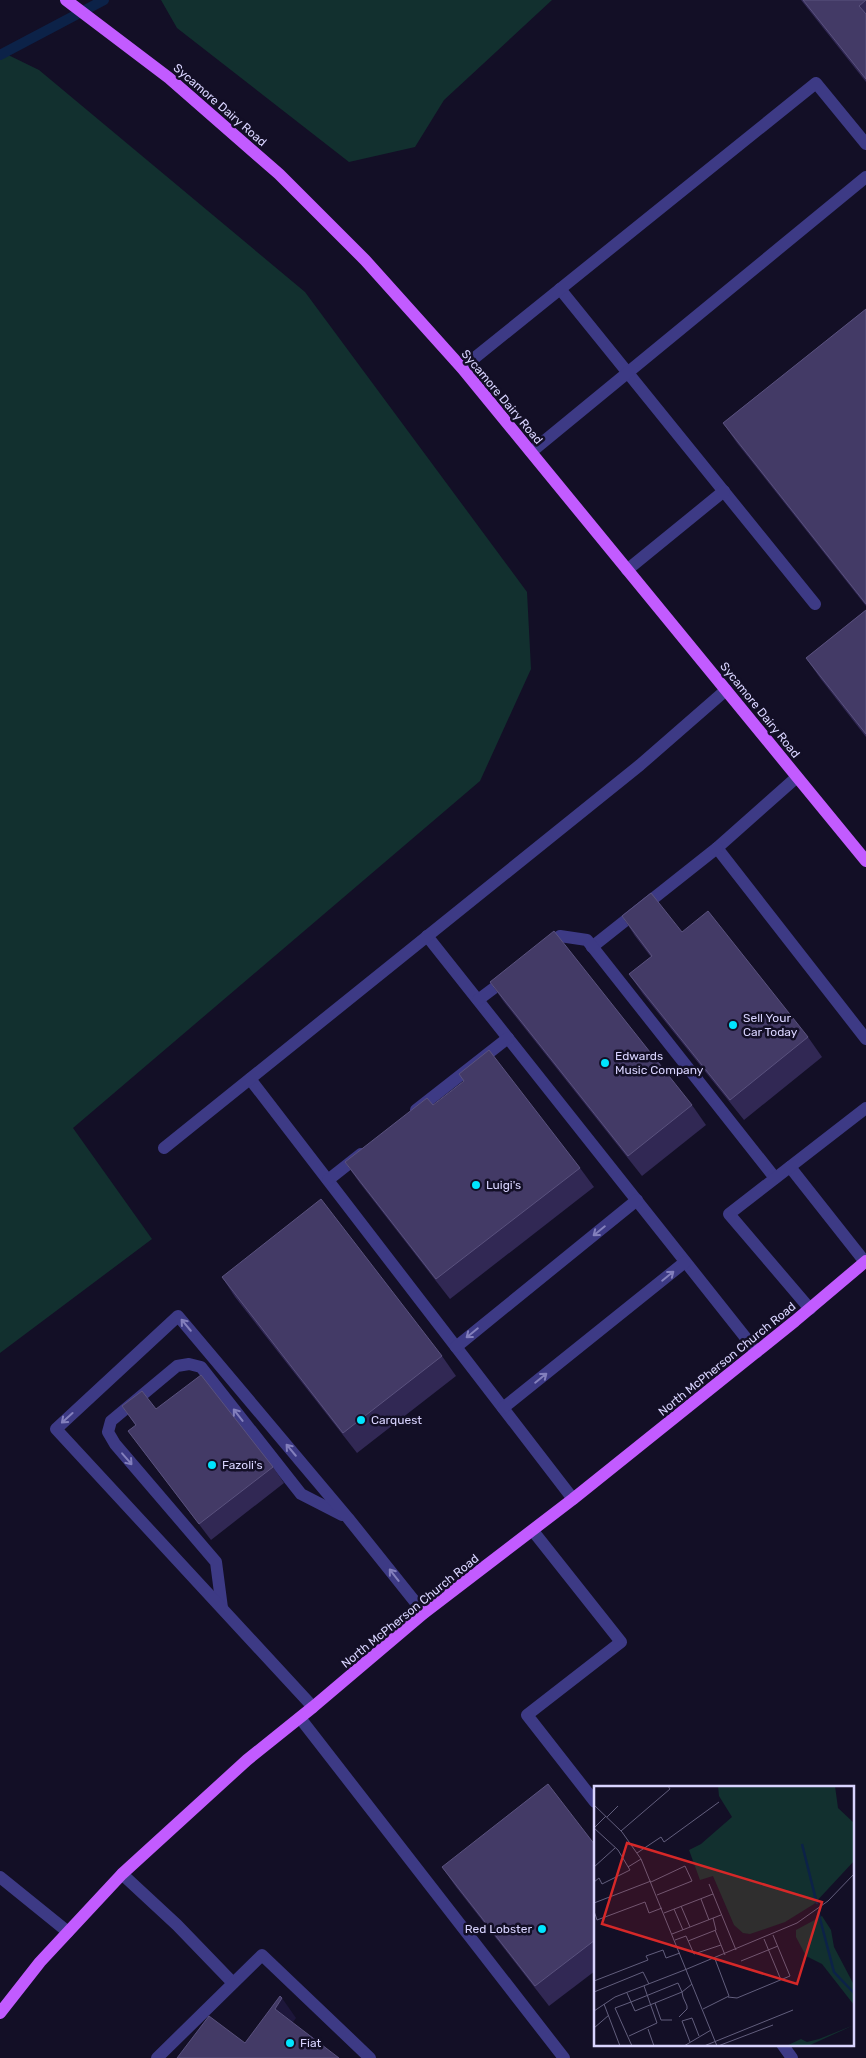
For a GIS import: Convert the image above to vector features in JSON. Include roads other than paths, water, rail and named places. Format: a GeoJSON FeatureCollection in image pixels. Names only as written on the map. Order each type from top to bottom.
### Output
{"type":"FeatureCollection","features":[{"type":"Feature","properties":{"kind":"main road","name":"Sycamore Dairy Road"},"geometry":{"type":"LineString","coordinates":[[66,0],[170,78],[279,174],[365,260],[462,368],[866,861]]}},
{"type":"Feature","properties":{"kind":"main road","name":"North McPherson Church Road"},"geometry":{"type":"LineString","coordinates":[[0,2013],[40,1962],[122,1874],[247,1760],[424,1614],[573,1500],[810,1309],[865,1262]]}},
{"type":"Feature","properties":{"kind":"lane"},"geometry":{"type":"LineString","coordinates":[[462,368],[816,83],[866,144]]}},
{"type":"Feature","properties":{"kind":"lane"},"geometry":{"type":"LineString","coordinates":[[531,452],[866,177]]}},
{"type":"Feature","properties":{"kind":"lane"},"geometry":{"type":"LineString","coordinates":[[560,290],[815,604]]}},
{"type":"Feature","properties":{"kind":"lane"},"geometry":{"type":"LineString","coordinates":[[627,570],[724,491]]}},
{"type":"Feature","properties":{"kind":"lane"},"geometry":{"type":"LineString","coordinates":[[164,1148],[640,765],[726,690]]}},
{"type":"Feature","properties":{"kind":"lane"},"geometry":{"type":"LineString","coordinates":[[592,946],[717,848],[797,777]]}},
{"type":"Feature","properties":{"kind":"lane"},"geometry":{"type":"LineString","coordinates":[[717,848],[866,1039]]}},
{"type":"Feature","properties":{"kind":"lane"},"geometry":{"type":"LineString","coordinates":[[427,936],[757,1352]]}},
{"type":"Feature","properties":{"kind":"lane"},"geometry":{"type":"LineString","coordinates":[[538,953],[560,936],[587,940],[775,1178]]}},
{"type":"Feature","properties":{"kind":"lane"},"geometry":{"type":"LineString","coordinates":[[478,1000],[515,971]]}},
{"type":"Feature","properties":{"kind":"lane"},"geometry":{"type":"LineString","coordinates":[[406,1118],[508,1038]]}},
{"type":"Feature","properties":{"kind":"lane"},"geometry":{"type":"LineString","coordinates":[[250,1079],[573,1500]]}},
{"type":"Feature","properties":{"kind":"lane"},"geometry":{"type":"LineString","coordinates":[[810,1309],[730,1214],[866,1108]]}},
{"type":"Feature","properties":{"kind":"lane"},"geometry":{"type":"LineString","coordinates":[[328,1180],[375,1143]]}},
{"type":"Feature","properties":{"kind":"lane"},"geometry":{"type":"LineString","coordinates":[[790,1167],[865,1262]]}},
{"type":"Feature","properties":{"kind":"lane"},"geometry":{"type":"LineString","coordinates":[[456,1347],[637,1200]]}},
{"type":"Feature","properties":{"kind":"lane"},"geometry":{"type":"LineString","coordinates":[[503,1408],[686,1262]]}},
{"type":"Feature","properties":{"kind":"lane"},"geometry":{"type":"LineString","coordinates":[[313,1707],[56,1429],[178,1316],[348,1518],[424,1614]]}},
{"type":"Feature","properties":{"kind":"lane"},"geometry":{"type":"LineString","coordinates":[[222,1608],[216,1562],[115,1444],[108,1432],[111,1421],[177,1366],[189,1364],[201,1367],[301,1494],[348,1518]]}},
{"type":"Feature","properties":{"kind":"lane"},"geometry":{"type":"LineString","coordinates":[[533,1531],[620,1642],[527,1715],[594,1801]]}},
{"type":"Feature","properties":{"kind":"lane"},"geometry":{"type":"LineString","coordinates":[[300,1718],[564,2058]]}},
{"type":"Feature","properties":{"kind":"lane"},"geometry":{"type":"LineString","coordinates":[[122,1874],[177,1925],[233,1983]]}},
{"type":"Feature","properties":{"kind":"lane"},"geometry":{"type":"LineString","coordinates":[[0,1877],[68,1932]]}},
{"type":"Feature","properties":{"kind":"lane"},"geometry":{"type":"LineString","coordinates":[[158,2058],[262,1955],[370,2058]]}},
{"type":"Feature","properties":{"kind":"lane"},"geometry":{"type":"LineString","coordinates":[[783,2046],[792,2058]]}},
{"type":"Feature","properties":{"kind":"waterway"},"geometry":{"type":"LineString","coordinates":[[0,55],[104,0]]}},
{"type":"Feature","properties":{"kind":"place","name":"Sell Your Car Today"},"geometry":{"type":"Point","coordinates":[733,1025]}},
{"type":"Feature","properties":{"kind":"place","name":"Edwards Music Company"},"geometry":{"type":"Point","coordinates":[605,1063]}},
{"type":"Feature","properties":{"kind":"place","name":"Luigi's"},"geometry":{"type":"Point","coordinates":[476,1185]}},
{"type":"Feature","properties":{"kind":"place","name":"Carquest"},"geometry":{"type":"Point","coordinates":[361,1420]}},
{"type":"Feature","properties":{"kind":"place","name":"Fazoli's"},"geometry":{"type":"Point","coordinates":[212,1465]}},
{"type":"Feature","properties":{"kind":"place","name":"Red Lobster"},"geometry":{"type":"Point","coordinates":[542,1929]}},
{"type":"Feature","properties":{"kind":"place","name":"Fiat"},"geometry":{"type":"Point","coordinates":[290,2043]}}]}
